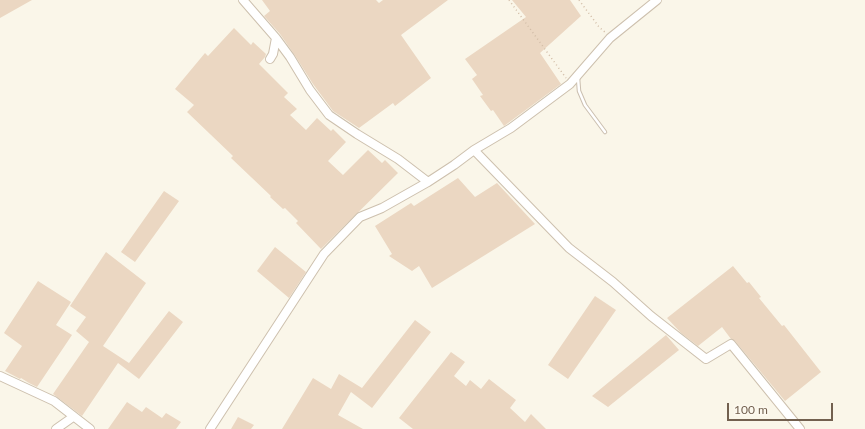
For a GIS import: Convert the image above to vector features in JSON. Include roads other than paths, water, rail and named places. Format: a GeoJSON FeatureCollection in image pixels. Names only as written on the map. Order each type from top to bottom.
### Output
{"type":"FeatureCollection","features":[{"type":"Feature","properties":{"kind":"street"},"geometry":{"type":"LineString","coordinates":[[243,0],[276,38],[290,57],[310,90],[329,115],[357,134],[398,158],[428,182]]}},
{"type":"Feature","properties":{"kind":"street"},"geometry":{"type":"LineString","coordinates":[[210,429],[324,254],[360,217],[382,208],[428,182],[474,150],[511,128],[570,84],[610,38],[657,0]]}},
{"type":"Feature","properties":{"kind":"street"},"geometry":{"type":"LineString","coordinates":[[270,59],[273,54],[276,38]]}},
{"type":"Feature","properties":{"kind":"street"},"geometry":{"type":"LineString","coordinates":[[474,150],[569,248],[613,282],[652,316],[706,359],[731,344],[800,429]]}},
{"type":"Feature","properties":{"kind":"street"},"geometry":{"type":"LineString","coordinates":[[0,376],[54,401],[90,429]]}},
{"type":"Feature","properties":{"kind":"street"},"geometry":{"type":"LineString","coordinates":[[56,429],[73,417]]}},
{"type":"Feature","properties":{"kind":"lane"},"geometry":{"type":"LineString","coordinates":[[578,75],[579,91],[585,105],[605,132]]}}]}
